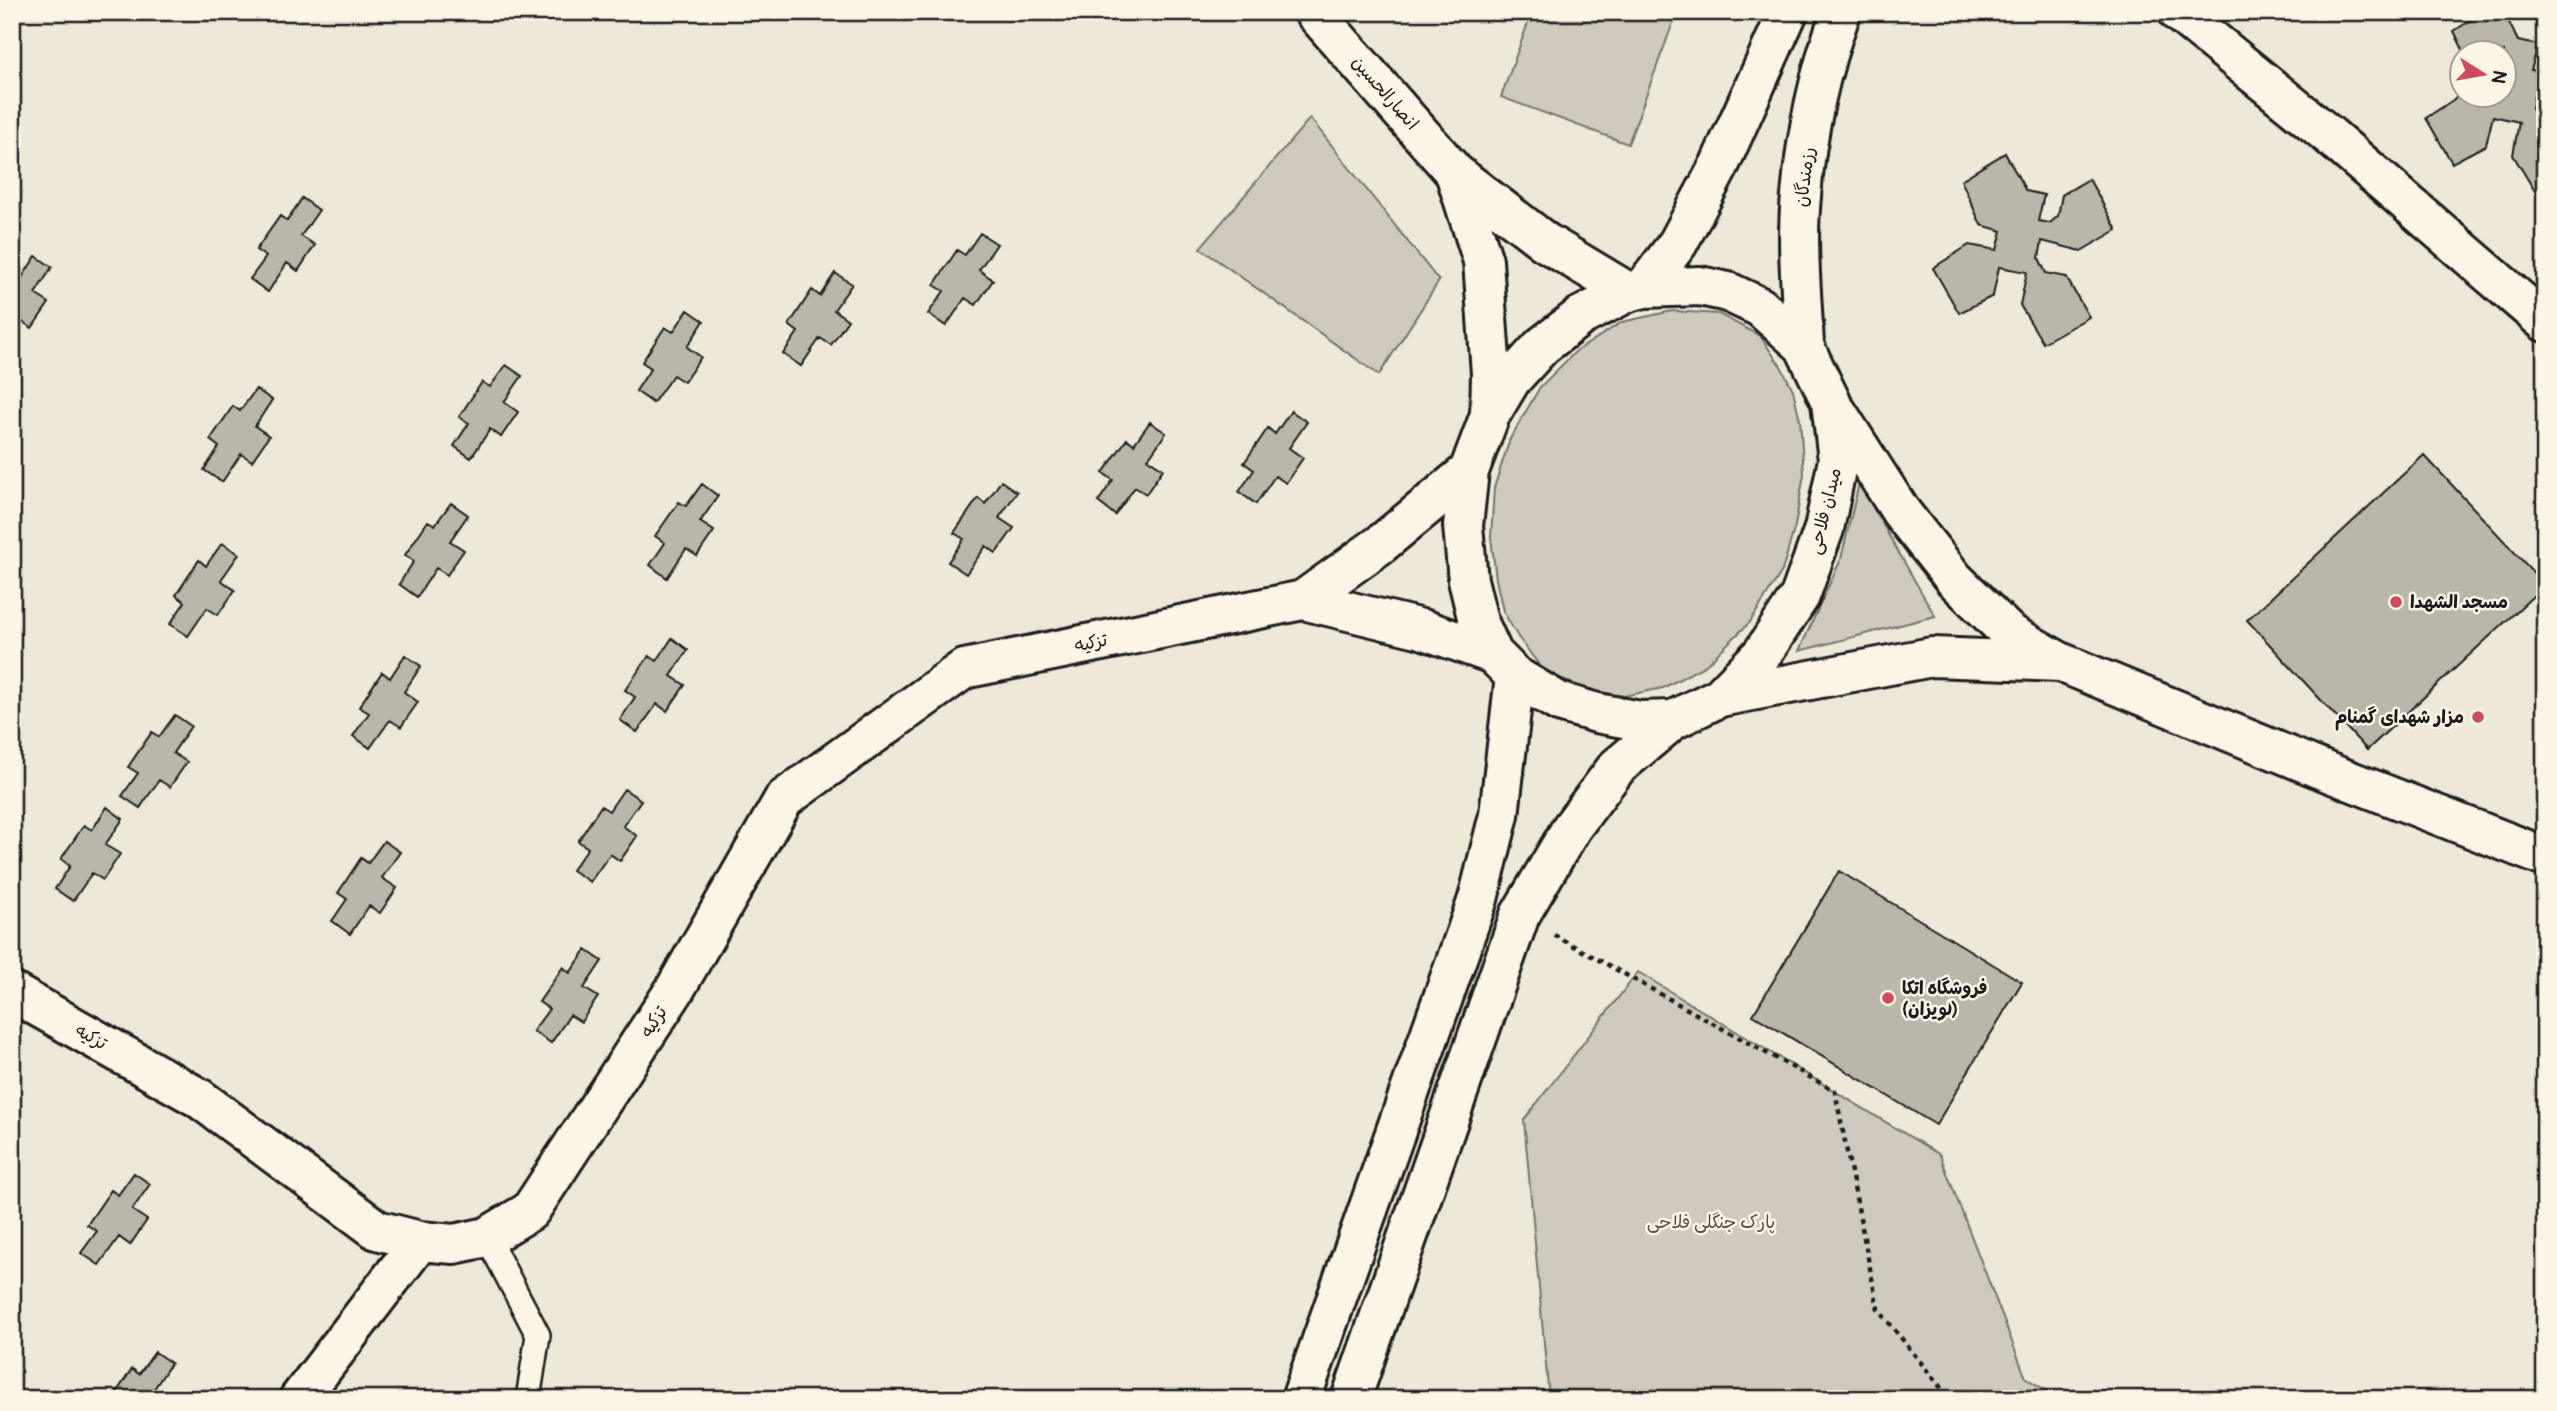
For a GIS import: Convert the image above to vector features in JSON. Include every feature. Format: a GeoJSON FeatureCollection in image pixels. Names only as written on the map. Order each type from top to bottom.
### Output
{"type":"FeatureCollection","features":[{"type":"Feature","properties":{"kind":"street","name":"انصارالحسین"},"geometry":{"type":"LineString","coordinates":[[1314,12],[1455,173]]}},
{"type":"Feature","properties":{"kind":"street"},"geometry":{"type":"LineString","coordinates":[[1455,173],[1545,242],[1636,290],[1678,243],[1719,166],[1788,12]]}},
{"type":"Feature","properties":{"kind":"street","name":"رزمندگان"},"geometry":{"type":"LineString","coordinates":[[1804,346],[1801,197],[1814,111],[1841,12]]}},
{"type":"Feature","properties":{"kind":"street"},"geometry":{"type":"LineString","coordinates":[[2178,12],[2330,136],[2545,322]]}},
{"type":"Feature","properties":{"kind":"street"},"geometry":{"type":"LineString","coordinates":[[1455,173],[1483,261],[1491,374],[1490,415]]}},
{"type":"Feature","properties":{"kind":"street","name":"میدان فلاحی"},"geometry":{"type":"LineString","coordinates":[[1700,286],[1728,292],[1760,307],[1804,346],[1831,402],[1838,460],[1824,529],[1800,596],[1762,654],[1720,696],[1672,720],[1640,721],[1559,702],[1504,665],[1478,621],[1468,580],[1463,526],[1469,471],[1490,415],[1511,380],[1542,346],[1581,316],[1636,290],[1700,286]]}},
{"type":"Feature","properties":{"kind":"street"},"geometry":{"type":"LineString","coordinates":[[1831,402],[1901,512],[1954,579],[2009,633],[2060,662],[2325,771],[2545,857]]}},
{"type":"Feature","properties":{"kind":"street","name":"تزکیه"},"geometry":{"type":"LineString","coordinates":[[12,992],[199,1098],[377,1230],[420,1241],[454,1244],[487,1237],[530,1211],[674,991],[784,799],[964,669],[1303,600],[1381,544],[1469,471]]}},
{"type":"Feature","properties":{"kind":"street","name":"تزکیه"},"geometry":{"type":"LineString","coordinates":[[1303,600],[1411,626],[1504,665]]}},
{"type":"Feature","properties":{"kind":"street"},"geometry":{"type":"LineString","coordinates":[[1720,696],[1932,657],[2060,662]]}},
{"type":"Feature","properties":{"kind":"street"},"geometry":{"type":"LineString","coordinates":[[1301,1399],[1478,899],[1499,815],[1504,665]]}},
{"type":"Feature","properties":{"kind":"street"},"geometry":{"type":"LineString","coordinates":[[1351,1399],[1520,915],[1572,827],[1617,767],[1672,720]]}},
{"type":"Feature","properties":{"kind":"street"},"geometry":{"type":"LineString","coordinates":[[1478,899],[1520,915]]}},
{"type":"Feature","properties":{"kind":"street"},"geometry":{"type":"LineString","coordinates":[[299,1399],[420,1241]]}},
{"type":"Feature","properties":{"kind":"lane"},"geometry":{"type":"LineString","coordinates":[[487,1237],[538,1335],[528,1399]]}},
{"type":"Feature","properties":{"kind":"path"},"geometry":{"type":"LineString","coordinates":[[1520,915],[1835,1091],[1878,1309],[1950,1399]]}},
{"type":"Feature","properties":{"kind":"green space"},"geometry":{"type":"Polygon","coordinates":[[[1532,12],[1677,12],[1628,144],[1501,97],[1532,12]]]}},
{"type":"Feature","properties":{"kind":"green space"},"geometry":{"type":"Polygon","coordinates":[[[1310,118],[1439,281],[1379,375],[1200,248],[1310,118]]]}},
{"type":"Feature","properties":{"kind":"green space"},"geometry":{"type":"Polygon","coordinates":[[[1672,311],[1719,314],[1760,336],[1782,368],[1793,390],[1800,420],[1804,474],[1795,526],[1782,571],[1750,622],[1706,665],[1663,688],[1624,696],[1583,689],[1543,670],[1518,637],[1503,611],[1491,537],[1494,488],[1510,439],[1540,387],[1575,352],[1622,322],[1672,311]]]}},
{"type":"Feature","properties":{"kind":"green space"},"geometry":{"type":"Polygon","coordinates":[[[1859,483],[1935,616],[1799,651],[1841,559],[1859,483]]]}},
{"type":"Feature","properties":{"kind":"green space","name":"پارک جنگلی فلاحی"},"geometry":{"type":"Polygon","coordinates":[[[1638,972],[1940,1155],[2026,1378],[2060,1399],[1549,1399],[1524,1120],[1638,972]]]}},
{"type":"Feature","properties":{"kind":"building"},"geometry":{"type":"Polygon","coordinates":[[[2483,12],[2504,12],[2517,38],[2457,38],[2454,31],[2483,12]]]}},
{"type":"Feature","properties":{"kind":"building"},"geometry":{"type":"Polygon","coordinates":[[[2518,41],[2538,45],[2531,70],[2545,71],[2545,93],[2535,91],[2532,108],[2539,123],[2545,124],[2545,188],[2536,193],[2513,155],[2519,122],[2493,116],[2486,145],[2452,163],[2426,118],[2448,103],[2448,108],[2518,108],[2518,41]]]}},
{"type":"Feature","properties":{"kind":"building"},"geometry":{"type":"Polygon","coordinates":[[[2005,153],[2026,191],[2044,195],[2038,221],[2050,223],[2058,216],[2062,195],[2089,179],[2117,230],[2081,251],[2042,241],[2039,258],[2046,273],[2066,277],[2089,317],[2043,343],[2020,305],[2027,272],[1999,267],[1993,296],[1959,313],[1933,268],[1969,245],[1997,250],[2002,231],[1981,225],[1961,180],[2005,153]]]}},
{"type":"Feature","properties":{"kind":"building"},"geometry":{"type":"Polygon","coordinates":[[[302,198],[319,210],[301,236],[315,245],[298,271],[287,263],[268,292],[250,279],[266,257],[256,250],[280,216],[287,221],[302,198]]]}},
{"type":"Feature","properties":{"kind":"building"},"geometry":{"type":"Polygon","coordinates":[[[980,233],[997,244],[979,270],[993,280],[976,305],[965,298],[946,326],[928,314],[944,291],[934,285],[957,250],[965,255],[980,233]]]}},
{"type":"Feature","properties":{"kind":"building"},"geometry":{"type":"Polygon","coordinates":[[[36,256],[52,267],[35,294],[49,303],[32,328],[21,321],[12,334],[12,275],[21,279],[36,256]]]}},
{"type":"Feature","properties":{"kind":"building"},"geometry":{"type":"Polygon","coordinates":[[[835,273],[852,284],[834,310],[848,320],[831,345],[820,338],[801,366],[783,354],[798,332],[789,325],[812,290],[820,296],[835,273]]]}},
{"type":"Feature","properties":{"kind":"building"},"geometry":{"type":"Polygon","coordinates":[[[688,310],[704,321],[687,347],[701,357],[684,382],[673,375],[653,403],[636,391],[651,368],[642,362],[665,327],[673,332],[688,310]]]}},
{"type":"Feature","properties":{"kind":"building"},"geometry":{"type":"Polygon","coordinates":[[[506,365],[522,376],[504,402],[518,412],[501,437],[490,429],[471,458],[454,446],[469,423],[459,417],[482,382],[490,387],[506,365]]]}},
{"type":"Feature","properties":{"kind":"building"},"geometry":{"type":"Polygon","coordinates":[[[256,389],[272,400],[255,426],[269,436],[252,461],[241,454],[222,482],[204,470],[219,447],[210,440],[233,406],[240,411],[256,389]]]}},
{"type":"Feature","properties":{"kind":"building"},"geometry":{"type":"Polygon","coordinates":[[[1291,411],[1307,422],[1289,448],[1303,458],[1286,483],[1275,476],[1256,504],[1239,492],[1254,470],[1244,463],[1268,428],[1275,434],[1291,411]]]}},
{"type":"Feature","properties":{"kind":"building"},"geometry":{"type":"Polygon","coordinates":[[[1150,422],[1166,433],[1148,459],[1163,469],[1146,494],[1135,487],[1115,515],[1098,502],[1113,480],[1103,473],[1127,439],[1134,444],[1150,422]]]}},
{"type":"Feature","properties":{"kind":"building","name":"مسجد الشهدا"},"geometry":{"type":"Polygon","coordinates":[[[2424,455],[2545,585],[2367,750],[2247,620],[2424,455]]]}},
{"type":"Feature","properties":{"kind":"building"},"geometry":{"type":"Polygon","coordinates":[[[1001,481],[1017,492],[999,518],[1014,528],[996,553],[986,546],[966,574],[948,562],[964,539],[954,533],[978,498],[985,504],[1001,481]]]}},
{"type":"Feature","properties":{"kind":"building"},"geometry":{"type":"Polygon","coordinates":[[[702,484],[718,496],[700,522],[714,531],[697,556],[686,549],[667,578],[650,565],[665,543],[655,536],[679,502],[686,506],[702,484]]]}},
{"type":"Feature","properties":{"kind":"building"},"geometry":{"type":"Polygon","coordinates":[[[451,503],[468,515],[450,541],[464,550],[447,575],[436,568],[417,597],[399,584],[414,561],[405,555],[428,521],[435,525],[451,503]]]}},
{"type":"Feature","properties":{"kind":"building"},"geometry":{"type":"Polygon","coordinates":[[[222,543],[239,554],[221,580],[235,590],[218,615],[207,608],[188,636],[170,624],[185,602],[176,595],[199,560],[206,566],[222,543]]]}},
{"type":"Feature","properties":{"kind":"building"},"geometry":{"type":"Polygon","coordinates":[[[672,638],[688,650],[671,676],[685,685],[667,711],[657,704],[637,732],[620,720],[635,697],[625,690],[649,656],[657,661],[672,638]]]}},
{"type":"Feature","properties":{"kind":"building"},"geometry":{"type":"Polygon","coordinates":[[[405,655],[421,666],[404,692],[418,702],[401,727],[390,720],[370,748],[353,736],[369,713],[359,707],[382,672],[390,678],[405,655]]]}},
{"type":"Feature","properties":{"kind":"building"},"geometry":{"type":"Polygon","coordinates":[[[175,715],[191,726],[173,753],[187,762],[170,787],[159,780],[140,808],[122,796],[138,773],[128,767],[152,732],[159,737],[175,715]]]}},
{"type":"Feature","properties":{"kind":"building"},"geometry":{"type":"Polygon","coordinates":[[[624,789],[641,800],[623,826],[637,836],[620,861],[610,854],[590,882],[572,870],[588,848],[578,841],[601,806],[609,811],[624,789]]]}},
{"type":"Feature","properties":{"kind":"building"},"geometry":{"type":"Polygon","coordinates":[[[107,807],[123,819],[105,845],[120,854],[103,880],[92,873],[73,901],[55,889],[70,866],[61,859],[84,825],[92,830],[107,807]]]}},
{"type":"Feature","properties":{"kind":"building"},"geometry":{"type":"Polygon","coordinates":[[[384,841],[400,852],[382,878],[397,888],[380,913],[369,906],[350,934],[332,921],[347,899],[338,893],[361,858],[368,863],[384,841]]]}},
{"type":"Feature","properties":{"kind":"building","name":"فروشگاه اتکا (لویزان)"},"geometry":{"type":"Polygon","coordinates":[[[1839,871],[2022,982],[1936,1125],[1753,1015],[1839,871]]]}},
{"type":"Feature","properties":{"kind":"building"},"geometry":{"type":"Polygon","coordinates":[[[586,950],[602,961],[584,988],[598,997],[581,1022],[570,1015],[551,1043],[533,1031],[549,1009],[539,1002],[563,967],[570,973],[586,950]]]}},
{"type":"Feature","properties":{"kind":"building"},"geometry":{"type":"Polygon","coordinates":[[[134,1173],[150,1184],[132,1210],[147,1220],[130,1245],[119,1237],[99,1265],[81,1253],[97,1231],[87,1225],[111,1190],[118,1195],[134,1173]]]}},
{"type":"Feature","properties":{"kind":"building"},"geometry":{"type":"Polygon","coordinates":[[[155,1352],[171,1363],[154,1389],[167,1399],[112,1399],[132,1369],[139,1374],[155,1352]]]}},
{"type":"Feature","properties":{"kind":"place","name":"مسجد الشهدا"},"geometry":{"type":"Point","coordinates":[2396,602]}},
{"type":"Feature","properties":{"kind":"place","name":"مزار شهدای گمنام"},"geometry":{"type":"Point","coordinates":[2478,717]}},
{"type":"Feature","properties":{"kind":"place","name":"فروشگاه اتکا (لویزان)"},"geometry":{"type":"Point","coordinates":[1888,998]}}]}
